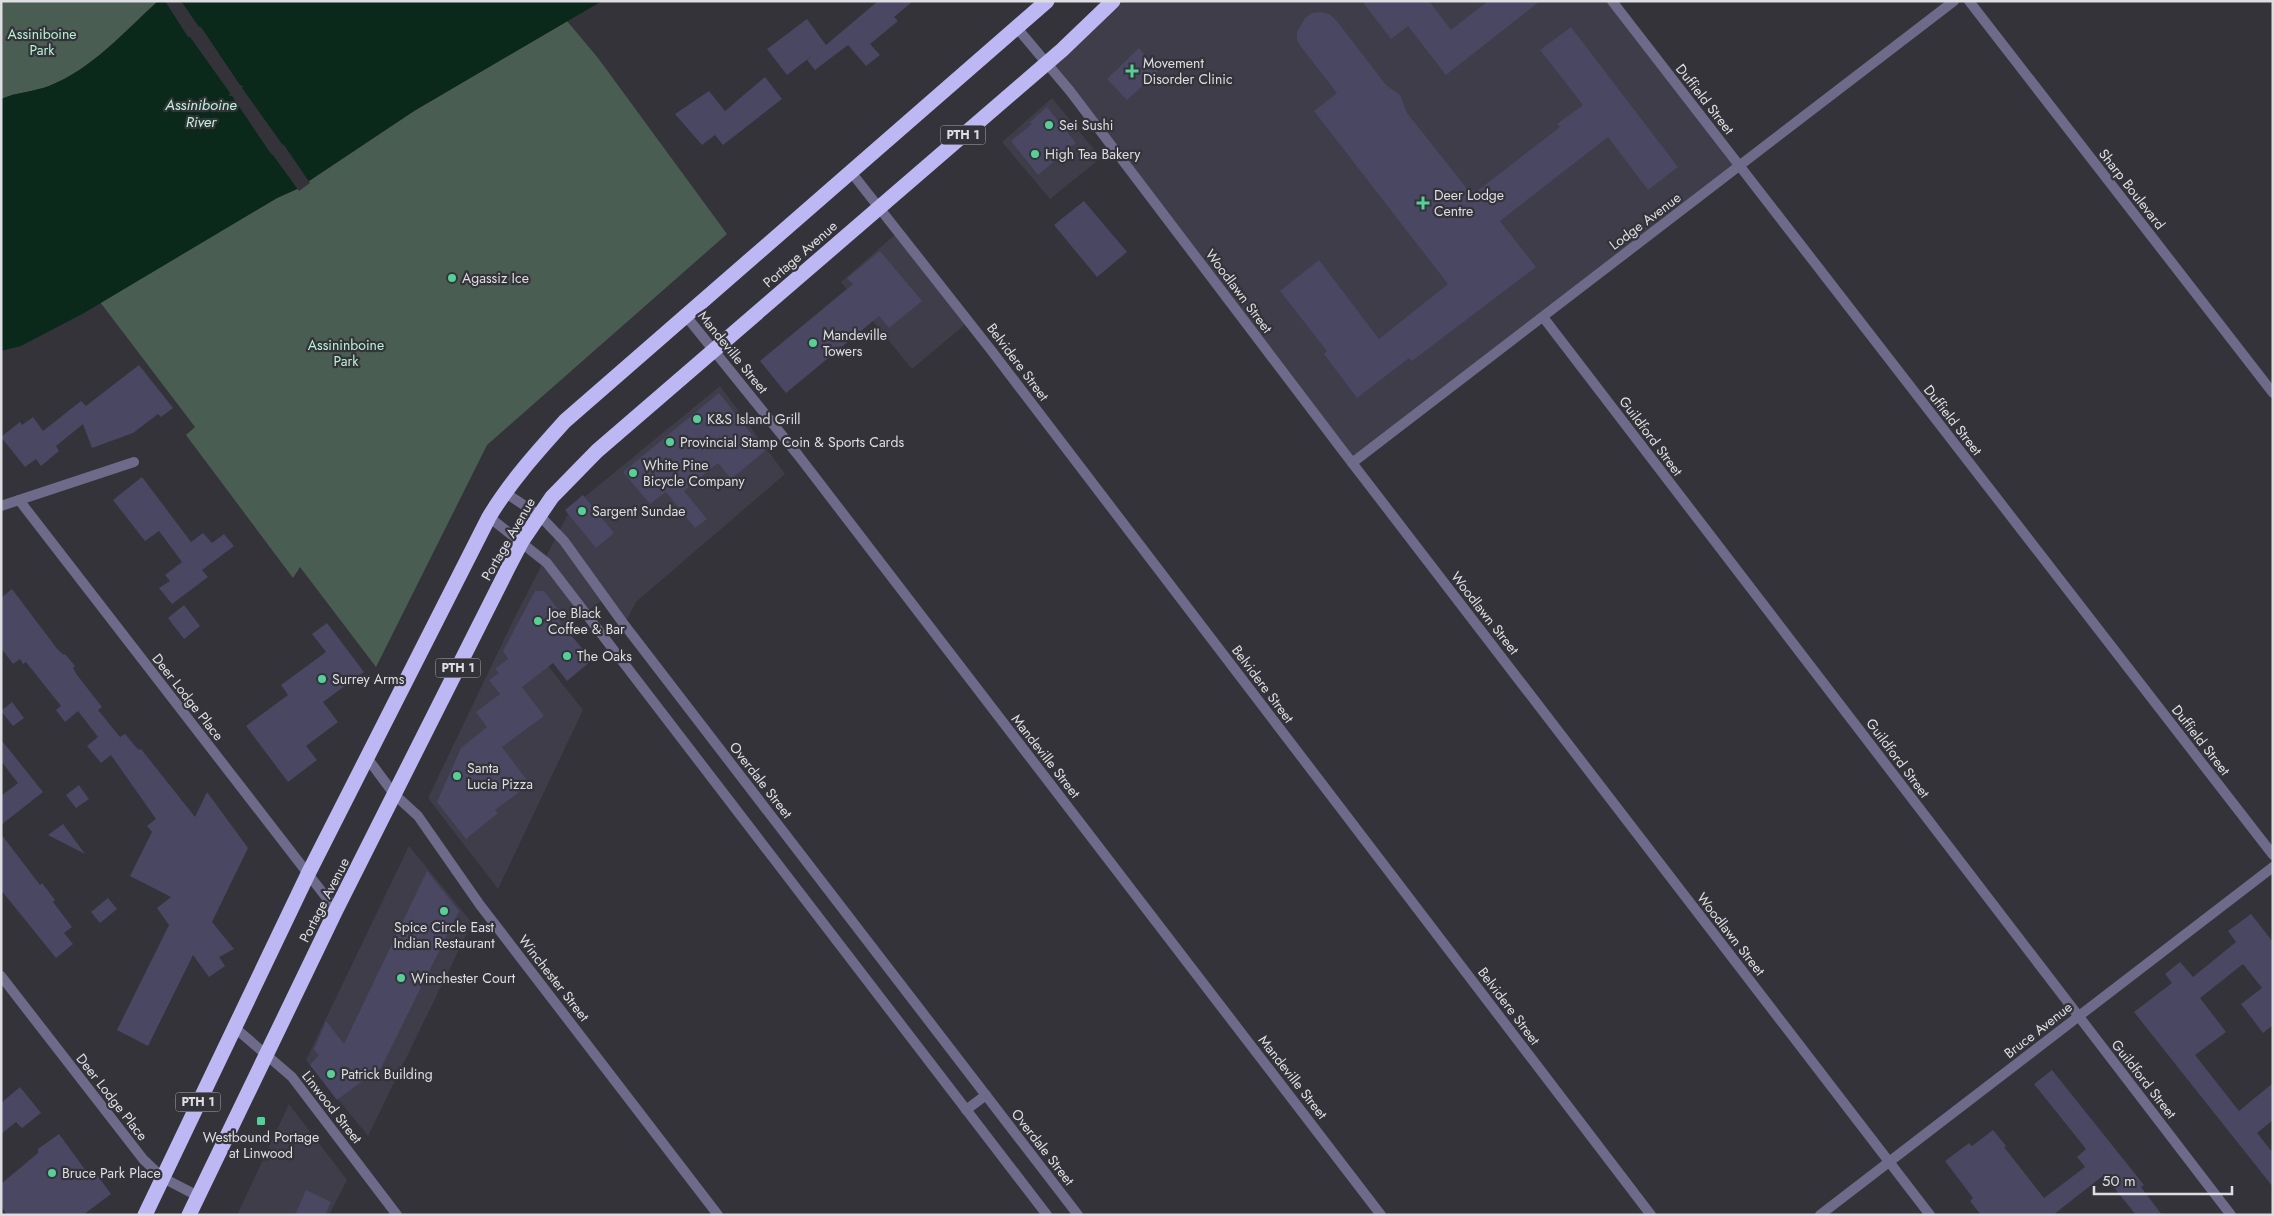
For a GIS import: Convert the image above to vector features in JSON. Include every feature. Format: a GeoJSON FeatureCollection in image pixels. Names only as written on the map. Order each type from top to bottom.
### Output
{"type":"FeatureCollection","features":[{"type":"Feature","properties":{"kind":"highway","name":"Portage Avenue"},"geometry":{"type":"LineString","coordinates":[[145,1215],[308,874],[368,759],[489,517],[504,492],[526,464],[565,421],[1047,1]]}},
{"type":"Feature","properties":{"kind":"highway","name":"Portage Avenue"},"geometry":{"type":"LineString","coordinates":[[188,1215],[336,910],[522,541],[552,497],[597,450],[1046,63],[1113,1]]}},
{"type":"Feature","properties":{"kind":"street","name":"Duffield Street"},"geometry":{"type":"LineString","coordinates":[[1612,1],[2273,855]]}},
{"type":"Feature","properties":{"kind":"street","name":"Lodge Avenue"},"geometry":{"type":"LineString","coordinates":[[1352,463],[1954,1]]}},
{"type":"Feature","properties":{"kind":"street","name":"Sharp Boulevard"},"geometry":{"type":"LineString","coordinates":[[1969,1],[2273,393]]}},
{"type":"Feature","properties":{"kind":"street","name":"Woodlawn Street"},"geometry":{"type":"LineString","coordinates":[[1017,28],[1046,63],[1930,1215]]}},
{"type":"Feature","properties":{"kind":"street","name":"Belvidere Street"},"geometry":{"type":"LineString","coordinates":[[852,172],[1651,1215]]}},
{"type":"Feature","properties":{"kind":"street","name":"Mandeville Street"},"geometry":{"type":"LineString","coordinates":[[686,316],[1381,1215]]}},
{"type":"Feature","properties":{"kind":"street","name":"Guildford Street"},"geometry":{"type":"LineString","coordinates":[[1543,317],[2231,1215]]}},
{"type":"Feature","properties":{"kind":"street"},"geometry":{"type":"LineString","coordinates":[[1,506],[134,462]]}},
{"type":"Feature","properties":{"kind":"street","name":"Overdale Street"},"geometry":{"type":"LineString","coordinates":[[504,492],[539,515],[564,541],[623,623],[1078,1215]]}},
{"type":"Feature","properties":{"kind":"street","name":"Deer Lodge Place"},"geometry":{"type":"LineString","coordinates":[[19,500],[336,910]]}},
{"type":"Feature","properties":{"kind":"street"},"geometry":{"type":"LineString","coordinates":[[489,517],[522,541],[547,563],[1047,1215]]}},
{"type":"Feature","properties":{"kind":"street","name":"Winchester Street"},"geometry":{"type":"LineString","coordinates":[[368,759],[394,794],[418,816],[480,905],[718,1215]]}},
{"type":"Feature","properties":{"kind":"street","name":"Bruce Avenue"},"geometry":{"type":"LineString","coordinates":[[1820,1215],[2273,867]]}},
{"type":"Feature","properties":{"kind":"street","name":"Deer Lodge Place"},"geometry":{"type":"LineString","coordinates":[[1,976],[143,1159],[163,1178],[198,1196]]}},
{"type":"Feature","properties":{"kind":"street","name":"Linwood Street"},"geometry":{"type":"LineString","coordinates":[[234,1027],[292,1077],[398,1215]]}},
{"type":"Feature","properties":{"kind":"street"},"geometry":{"type":"LineString","coordinates":[[966,1110],[986,1095]]}},
{"type":"Feature","properties":{"kind":"shaded area","name":"Deer Lodge Centre"},"geometry":{"type":"Polygon","coordinates":[[[1113,1],[1612,1],[1739,166],[1352,463],[1046,63],[1113,1]]]}},
{"type":"Feature","properties":{"kind":"shaded area"},"geometry":{"type":"Polygon","coordinates":[[[1052,98],[1101,158],[1050,199],[1002,142],[1052,98]]]}},
{"type":"Feature","properties":{"kind":"shaded area"},"geometry":{"type":"Polygon","coordinates":[[[898,232],[968,322],[912,369],[841,282],[898,232]]]}},
{"type":"Feature","properties":{"kind":"shaded area"},"geometry":{"type":"Polygon","coordinates":[[[720,386],[785,474],[636,602],[625,623],[606,597],[536,651],[583,710],[498,889],[428,798],[513,621],[571,508],[720,386]]]}},
{"type":"Feature","properties":{"kind":"shaded area"},"geometry":{"type":"Polygon","coordinates":[[[409,846],[472,923],[368,1136],[306,1060],[409,846]]]}},
{"type":"Feature","properties":{"kind":"shaded area"},"geometry":{"type":"Polygon","coordinates":[[[289,1104],[347,1180],[329,1215],[237,1215],[289,1104]]]}},
{"type":"Feature","properties":{"kind":"green space","name":"Assiniboine Park"},"geometry":{"type":"Polygon","coordinates":[[[1,1],[158,1],[107,49],[65,79],[37,90],[1,99],[1,1]]]}},
{"type":"Feature","properties":{"kind":"green space","name":"Assininboine Park"},"geometry":{"type":"Polygon","coordinates":[[[567,21],[598,58],[727,234],[487,445],[376,667],[300,567],[293,578],[186,435],[195,427],[100,302],[277,198],[297,189],[414,111],[567,21]]]}},
{"type":"Feature","properties":{"kind":"water","name":"Assiniboine River"},"geometry":{"type":"Polygon","coordinates":[[[158,1],[602,1],[414,111],[297,189],[277,198],[84,313],[21,346],[1,351],[1,99],[37,90],[65,79],[107,49],[158,1]]]}},
{"type":"Feature","properties":{"kind":"pier"},"geometry":{"type":"Polygon","coordinates":[[[165,1],[181,1],[310,183],[299,191],[271,154],[232,96],[229,96],[230,93],[190,37],[188,37],[165,1]]]}},
{"type":"Feature","properties":{"kind":"building"},"geometry":{"type":"Polygon","coordinates":[[[878,1],[913,1],[894,17],[898,21],[870,44],[880,55],[866,66],[848,45],[815,70],[807,60],[813,55],[787,75],[767,49],[807,19],[826,45],[878,1]]]}},
{"type":"Feature","properties":{"kind":"building"},"geometry":{"type":"Polygon","coordinates":[[[1362,1],[1429,1],[1451,30],[1488,1],[1540,1],[1446,75],[1408,26],[1391,39],[1362,1]]]}},
{"type":"Feature","properties":{"kind":"building"},"geometry":{"type":"Polygon","coordinates":[[[1312,13],[1329,14],[1336,20],[1386,85],[1400,95],[1407,113],[1472,195],[1560,127],[1557,124],[1583,105],[1540,50],[1571,27],[1678,167],[1648,190],[1608,137],[1500,221],[1536,267],[1412,361],[1409,358],[1357,398],[1324,354],[1327,351],[1280,291],[1319,260],[1379,339],[1448,284],[1314,111],[1337,93],[1297,40],[1297,32],[1305,18],[1312,13]]]}},
{"type":"Feature","properties":{"kind":"building"},"geometry":{"type":"Polygon","coordinates":[[[1139,48],[1158,72],[1127,100],[1107,79],[1139,48]]]}},
{"type":"Feature","properties":{"kind":"building"},"geometry":{"type":"Polygon","coordinates":[[[765,77],[782,99],[723,145],[715,135],[702,145],[675,114],[709,91],[725,111],[765,77]]]}},
{"type":"Feature","properties":{"kind":"building"},"geometry":{"type":"Polygon","coordinates":[[[1047,107],[1076,143],[1038,175],[1011,141],[1032,124],[1030,122],[1047,107]]]}},
{"type":"Feature","properties":{"kind":"building"},"geometry":{"type":"Polygon","coordinates":[[[1084,201],[1127,252],[1097,277],[1054,225],[1084,201]]]}},
{"type":"Feature","properties":{"kind":"building"},"geometry":{"type":"Polygon","coordinates":[[[880,251],[922,301],[889,328],[879,316],[786,393],[760,361],[853,284],[847,278],[880,251]]]}},
{"type":"Feature","properties":{"kind":"building"},"geometry":{"type":"Polygon","coordinates":[[[139,365],[173,408],[161,417],[158,414],[133,433],[92,448],[83,424],[56,446],[59,451],[41,466],[36,459],[25,467],[1,437],[20,422],[22,425],[33,417],[43,431],[81,401],[86,406],[139,365]]]}},
{"type":"Feature","properties":{"kind":"building"},"geometry":{"type":"Polygon","coordinates":[[[719,393],[765,451],[731,479],[718,463],[684,491],[707,519],[695,528],[666,492],[650,504],[623,472],[719,393]]]}},
{"type":"Feature","properties":{"kind":"building"},"geometry":{"type":"Polygon","coordinates":[[[142,477],[191,542],[203,533],[212,543],[224,534],[234,546],[202,570],[208,577],[172,604],[159,588],[170,581],[165,575],[182,562],[159,531],[145,541],[113,500],[142,477]]]}},
{"type":"Feature","properties":{"kind":"building"},"geometry":{"type":"Polygon","coordinates":[[[583,495],[614,533],[596,548],[565,510],[583,495]]]}},
{"type":"Feature","properties":{"kind":"building"},"geometry":{"type":"Polygon","coordinates":[[[12,589],[58,650],[65,654],[75,666],[73,668],[77,675],[102,707],[98,710],[120,737],[125,734],[139,750],[141,749],[195,817],[207,792],[248,848],[212,922],[234,949],[219,957],[225,966],[209,977],[193,955],[148,1046],[117,1030],[169,925],[157,908],[171,897],[130,876],[152,832],[147,826],[156,819],[111,755],[101,763],[87,746],[98,737],[78,711],[65,722],[56,710],[61,706],[26,662],[23,664],[20,659],[13,664],[1,648],[1,598],[12,589]]]}},
{"type":"Feature","properties":{"kind":"building"},"geometry":{"type":"Polygon","coordinates":[[[535,591],[544,591],[564,617],[559,621],[592,660],[567,681],[553,663],[522,687],[544,716],[502,747],[530,784],[495,810],[498,813],[466,839],[437,802],[461,748],[487,727],[476,712],[500,694],[489,680],[499,673],[495,669],[508,659],[503,651],[535,591]]]}},
{"type":"Feature","properties":{"kind":"building"},"geometry":{"type":"Polygon","coordinates":[[[184,605],[200,626],[184,639],[168,618],[184,605]]]}},
{"type":"Feature","properties":{"kind":"building"},"geometry":{"type":"Polygon","coordinates":[[[327,623],[364,672],[323,702],[338,722],[306,746],[317,760],[288,782],[246,726],[288,695],[281,685],[326,652],[312,634],[327,623]]]}},
{"type":"Feature","properties":{"kind":"building"},"geometry":{"type":"Polygon","coordinates":[[[12,702],[24,718],[13,726],[1,711],[12,702]]]}},
{"type":"Feature","properties":{"kind":"building"},"geometry":{"type":"Polygon","coordinates":[[[3,742],[43,792],[1,825],[1,796],[18,783],[1,761],[1,744],[3,742]]]}},
{"type":"Feature","properties":{"kind":"building"},"geometry":{"type":"Polygon","coordinates":[[[79,785],[89,799],[76,808],[66,795],[79,785]]]}},
{"type":"Feature","properties":{"kind":"building"},"geometry":{"type":"Polygon","coordinates":[[[63,824],[85,854],[48,835],[63,824]]]}},
{"type":"Feature","properties":{"kind":"building"},"geometry":{"type":"Polygon","coordinates":[[[1,834],[40,885],[42,883],[55,900],[53,902],[72,927],[64,933],[73,944],[56,958],[1,890],[1,834]]]}},
{"type":"Feature","properties":{"kind":"building","name":"Winchester Court"},"geometry":{"type":"Polygon","coordinates":[[[427,871],[459,911],[374,1082],[369,1076],[337,1100],[310,1065],[319,1055],[314,1050],[326,1021],[344,1044],[427,871]]]}},
{"type":"Feature","properties":{"kind":"building"},"geometry":{"type":"Polygon","coordinates":[[[108,898],[117,909],[100,923],[91,912],[108,898]]]}},
{"type":"Feature","properties":{"kind":"building"},"geometry":{"type":"Polygon","coordinates":[[[2251,914],[2273,942],[2273,1025],[2263,1033],[2241,1004],[2262,988],[2243,964],[2200,998],[2226,1032],[2195,1055],[2239,1111],[2273,1083],[2273,1120],[2257,1133],[2273,1153],[2273,1187],[2134,1012],[2172,983],[2165,974],[2180,962],[2193,977],[2236,942],[2228,931],[2251,914]]]}},
{"type":"Feature","properties":{"kind":"building"},"geometry":{"type":"Polygon","coordinates":[[[2052,1070],[2144,1185],[2141,1187],[2162,1215],[2136,1215],[2104,1175],[2053,1215],[1981,1215],[1970,1201],[1973,1198],[1945,1161],[1969,1143],[1972,1146],[1993,1130],[2044,1198],[2085,1167],[2077,1157],[2086,1149],[2034,1084],[2052,1070]]]}},
{"type":"Feature","properties":{"kind":"building"},"geometry":{"type":"Polygon","coordinates":[[[20,1087],[41,1113],[22,1128],[16,1122],[1,1134],[1,1103],[20,1087]]]}},
{"type":"Feature","properties":{"kind":"building","name":"Bruce Park Place"},"geometry":{"type":"Polygon","coordinates":[[[59,1134],[89,1175],[94,1171],[111,1194],[83,1215],[7,1215],[1,1206],[1,1184],[38,1153],[38,1149],[59,1134]]]}},
{"type":"Feature","properties":{"kind":"building"},"geometry":{"type":"Polygon","coordinates":[[[306,1190],[331,1202],[325,1215],[295,1215],[306,1190]]]}},
{"type":"Feature","properties":{"kind":"place","name":"Movement Disorder Clinic"},"geometry":{"type":"Point","coordinates":[1132,71]}},
{"type":"Feature","properties":{"kind":"place","name":"Sei Sushi"},"geometry":{"type":"Point","coordinates":[1049,125]}},
{"type":"Feature","properties":{"kind":"place","name":"High Tea Bakery"},"geometry":{"type":"Point","coordinates":[1035,154]}},
{"type":"Feature","properties":{"kind":"place","name":"Deer Lodge Centre"},"geometry":{"type":"Point","coordinates":[1423,203]}},
{"type":"Feature","properties":{"kind":"place","name":"Agassiz Ice"},"geometry":{"type":"Point","coordinates":[452,278]}},
{"type":"Feature","properties":{"kind":"place","name":"Mandeville Towers"},"geometry":{"type":"Point","coordinates":[813,343]}},
{"type":"Feature","properties":{"kind":"place","name":"K&S Island Grill"},"geometry":{"type":"Point","coordinates":[697,419]}},
{"type":"Feature","properties":{"kind":"place","name":"Provincial Stamp Coin & Sports Cards"},"geometry":{"type":"Point","coordinates":[670,442]}},
{"type":"Feature","properties":{"kind":"place","name":"White Pine Bicycle Company"},"geometry":{"type":"Point","coordinates":[633,473]}},
{"type":"Feature","properties":{"kind":"place","name":"Sargent Sundae"},"geometry":{"type":"Point","coordinates":[582,511]}},
{"type":"Feature","properties":{"kind":"place","name":"Joe Black Coffee & Bar"},"geometry":{"type":"Point","coordinates":[538,621]}},
{"type":"Feature","properties":{"kind":"place","name":"The Oaks"},"geometry":{"type":"Point","coordinates":[567,656]}},
{"type":"Feature","properties":{"kind":"place","name":"Surrey Arms"},"geometry":{"type":"Point","coordinates":[322,679]}},
{"type":"Feature","properties":{"kind":"place","name":"Santa Lucia Pizza"},"geometry":{"type":"Point","coordinates":[457,776]}},
{"type":"Feature","properties":{"kind":"place","name":"Spice Circle East Indian Restaurant"},"geometry":{"type":"Point","coordinates":[444,911]}},
{"type":"Feature","properties":{"kind":"place","name":"Winchester Court"},"geometry":{"type":"Point","coordinates":[401,978]}},
{"type":"Feature","properties":{"kind":"place","name":"Patrick Building"},"geometry":{"type":"Point","coordinates":[331,1074]}},
{"type":"Feature","properties":{"kind":"place","name":"Westbound Portage at Linwood"},"geometry":{"type":"Point","coordinates":[261,1121]}},
{"type":"Feature","properties":{"kind":"place","name":"Bruce Park Place"},"geometry":{"type":"Point","coordinates":[52,1173]}}]}
